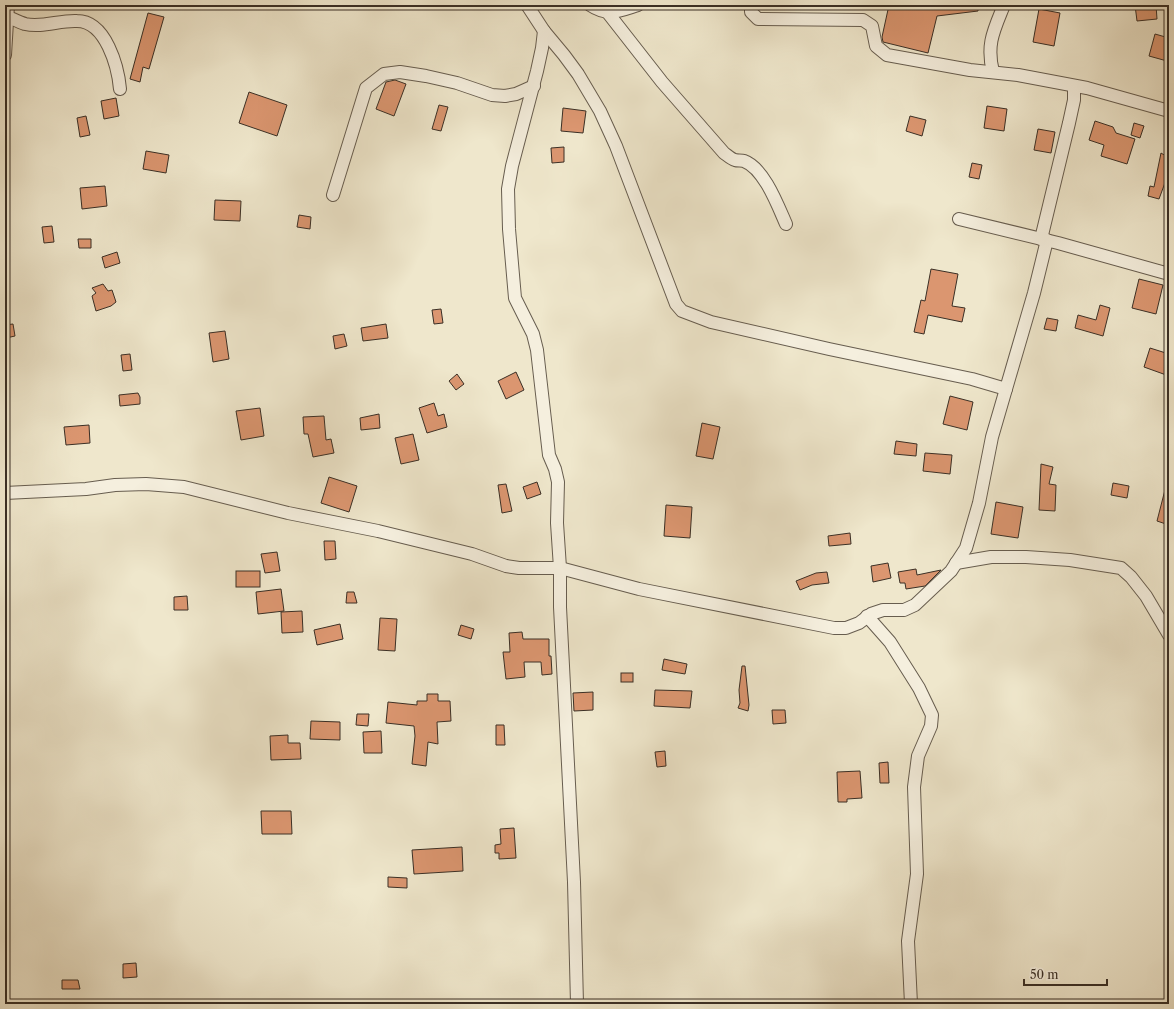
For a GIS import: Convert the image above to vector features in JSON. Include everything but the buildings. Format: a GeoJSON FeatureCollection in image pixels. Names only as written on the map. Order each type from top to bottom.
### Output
{"type":"FeatureCollection","features":[{"type":"Feature","properties":{"kind":"street"},"geometry":{"type":"LineString","coordinates":[[527,5],[544,31],[578,74],[600,111],[616,146],[676,304],[682,311],[711,322],[829,350],[972,379],[1006,389]]}},
{"type":"Feature","properties":{"kind":"street"},"geometry":{"type":"LineString","coordinates":[[590,5],[597,10],[608,13],[617,12],[638,5]]}},
{"type":"Feature","properties":{"kind":"street"},"geometry":{"type":"LineString","coordinates":[[751,5],[751,12],[758,18],[863,20],[872,26],[876,46],[887,55],[970,70],[993,72],[1087,88],[1169,111]]}},
{"type":"Feature","properties":{"kind":"street"},"geometry":{"type":"LineString","coordinates":[[993,72],[990,61],[991,37],[1004,5]]}},
{"type":"Feature","properties":{"kind":"street"},"geometry":{"type":"LineString","coordinates":[[5,55],[8,11]]}},
{"type":"Feature","properties":{"kind":"street"},"geometry":{"type":"LineString","coordinates":[[8,11],[24,24],[45,25],[77,21],[85,22],[90,25],[100,33],[105,40],[118,72],[120,89]]}},
{"type":"Feature","properties":{"kind":"street"},"geometry":{"type":"LineString","coordinates":[[608,13],[662,82],[724,153],[734,160],[744,161],[755,169],[773,194],[786,224]]}},
{"type":"Feature","properties":{"kind":"street"},"geometry":{"type":"LineString","coordinates":[[544,31],[534,86],[512,166],[508,189],[509,229],[515,298],[533,334],[537,350],[549,455],[555,469],[558,482],[557,523],[560,568],[560,615],[574,882],[577,1004]]}},
{"type":"Feature","properties":{"kind":"street"},"geometry":{"type":"LineString","coordinates":[[332,195],[366,88],[384,74],[400,72],[419,75],[457,83],[492,94],[505,96],[516,94],[534,86]]}},
{"type":"Feature","properties":{"kind":"street"},"geometry":{"type":"LineString","coordinates":[[5,493],[86,489],[115,485],[146,484],[184,487],[282,512],[378,531],[458,550],[506,566],[519,568],[560,568],[639,589],[834,628],[846,628],[859,623],[867,616],[883,610],[904,610],[915,605],[951,571],[966,548],[979,503],[992,437],[1034,293],[1074,100],[1074,86]]}},
{"type":"Feature","properties":{"kind":"street"},"geometry":{"type":"LineString","coordinates":[[958,219],[1044,240],[1169,274]]}},
{"type":"Feature","properties":{"kind":"street"},"geometry":{"type":"LineString","coordinates":[[956,563],[991,557],[1026,557],[1070,560],[1121,568],[1146,596],[1169,636]]}},
{"type":"Feature","properties":{"kind":"street"},"geometry":{"type":"LineString","coordinates":[[867,616],[890,642],[919,688],[932,716],[931,726],[918,756],[914,787],[917,874],[908,941],[911,1004]]}}]}
